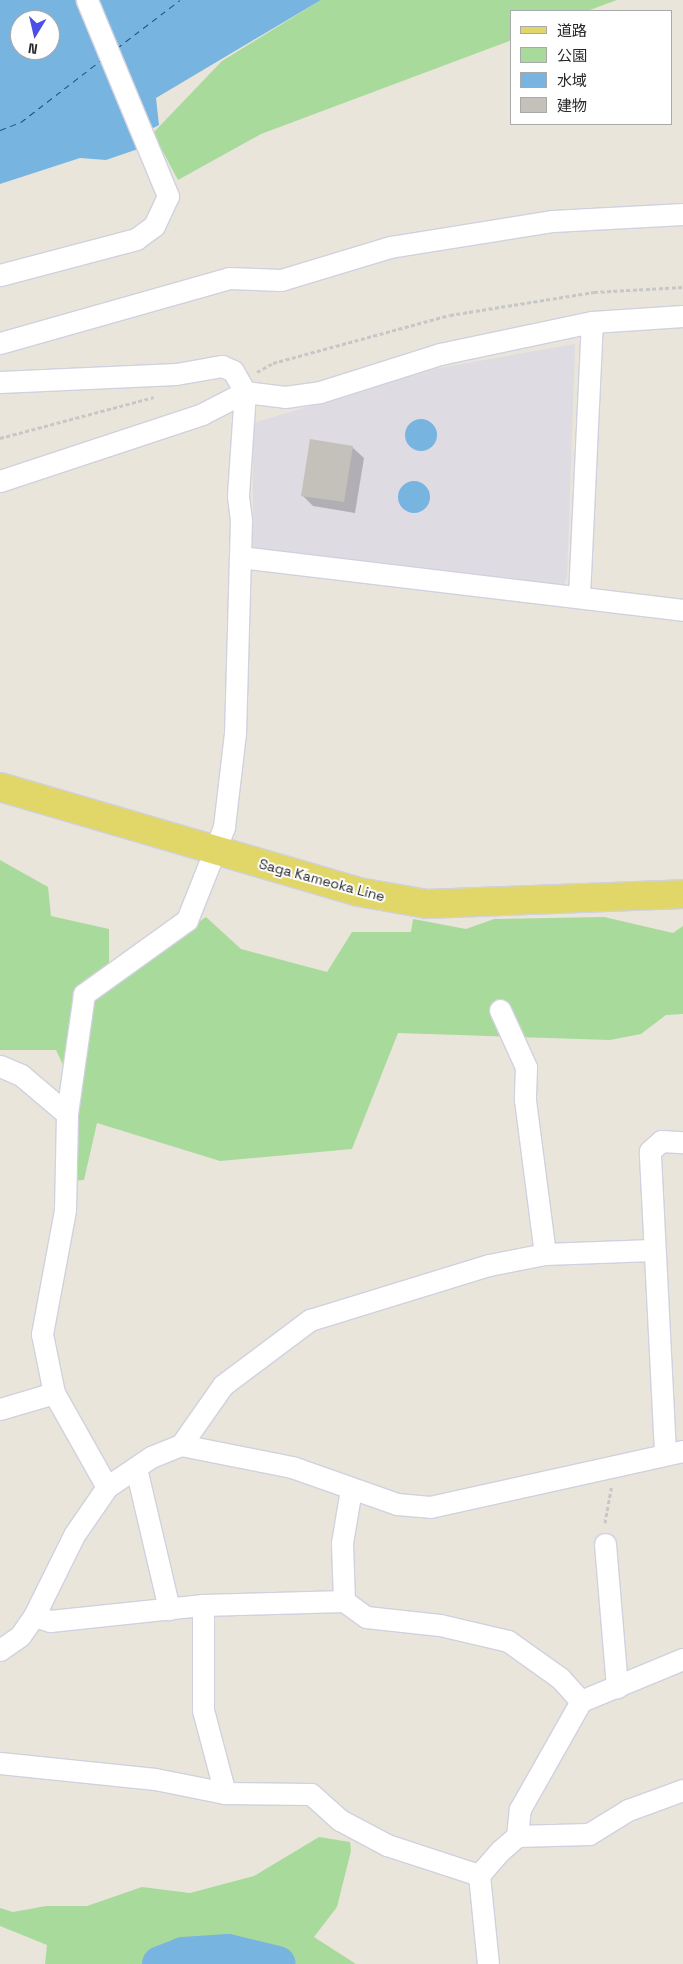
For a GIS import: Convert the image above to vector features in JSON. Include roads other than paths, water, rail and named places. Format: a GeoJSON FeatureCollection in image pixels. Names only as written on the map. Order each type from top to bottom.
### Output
{"type":"FeatureCollection","features":[{"type":"Feature","properties":{"kind":"main road","name":"Saga Kameoka Line"},"geometry":{"type":"LineString","coordinates":[[0,787],[359,892],[427,904],[683,894]]}},
{"type":"Feature","properties":{"kind":"street"},"geometry":{"type":"LineString","coordinates":[[0,276],[136,239],[154,226],[166,204],[168,196],[159,168],[87,0]]}},
{"type":"Feature","properties":{"kind":"street"},"geometry":{"type":"LineString","coordinates":[[0,343],[229,278],[281,280],[390,247],[553,221],[683,214]]}},
{"type":"Feature","properties":{"kind":"street"},"geometry":{"type":"LineString","coordinates":[[0,382],[176,374],[222,366],[243,386],[285,397],[320,392],[440,354],[592,322],[683,316]]}},
{"type":"Feature","properties":{"kind":"street"},"geometry":{"type":"LineString","coordinates":[[578,596],[592,322]]}},
{"type":"Feature","properties":{"kind":"street"},"geometry":{"type":"LineString","coordinates":[[0,481],[202,414],[243,386]]}},
{"type":"Feature","properties":{"kind":"street"},"geometry":{"type":"LineString","coordinates":[[108,1488],[54,1393],[42,1334],[65,1210],[67,1114],[84,994],[186,920],[218,851],[235,733],[240,557],[238,496],[243,386]]}},
{"type":"Feature","properties":{"kind":"street"},"geometry":{"type":"LineString","coordinates":[[240,557],[683,610]]}},
{"type":"Feature","properties":{"kind":"street"},"geometry":{"type":"LineString","coordinates":[[500,1010],[526,1067],[524,1100],[545,1254]]}},
{"type":"Feature","properties":{"kind":"street"},"geometry":{"type":"LineString","coordinates":[[0,1066],[21,1075],[67,1114]]}},
{"type":"Feature","properties":{"kind":"street"},"geometry":{"type":"LineString","coordinates":[[181,1445],[292,1467],[397,1504],[430,1507],[614,1467],[674,1451],[652,1250],[650,1151],[661,1141],[683,1142]]}},
{"type":"Feature","properties":{"kind":"street"},"geometry":{"type":"LineString","coordinates":[[0,1650],[20,1636],[34,1616],[74,1535],[108,1488],[136,1468],[181,1445],[223,1385],[310,1320],[447,1276],[545,1254],[652,1250]]}},
{"type":"Feature","properties":{"kind":"street"},"geometry":{"type":"LineString","coordinates":[[0,1410],[54,1393]]}},
{"type":"Feature","properties":{"kind":"street"},"geometry":{"type":"LineString","coordinates":[[136,1468],[169,1609]]}},
{"type":"Feature","properties":{"kind":"street"},"geometry":{"type":"LineString","coordinates":[[344,1602],[342,1543],[351,1489]]}},
{"type":"Feature","properties":{"kind":"street"},"geometry":{"type":"LineString","coordinates":[[605,1544],[617,1688]]}},
{"type":"Feature","properties":{"kind":"street"},"geometry":{"type":"LineString","coordinates":[[34,1616],[50,1621],[203,1605],[344,1602],[366,1617],[440,1625],[508,1640],[560,1678],[581,1701]]}},
{"type":"Feature","properties":{"kind":"street"},"geometry":{"type":"LineString","coordinates":[[203,1605],[203,1710],[225,1793]]}},
{"type":"Feature","properties":{"kind":"street"},"geometry":{"type":"LineString","coordinates":[[479,1875],[517,1836],[520,1809],[581,1701],[617,1688],[683,1659]]}},
{"type":"Feature","properties":{"kind":"street"},"geometry":{"type":"LineString","coordinates":[[0,1763],[155,1779],[225,1793],[311,1794],[340,1820],[387,1844],[479,1875]]}},
{"type":"Feature","properties":{"kind":"street"},"geometry":{"type":"LineString","coordinates":[[517,1836],[589,1834],[628,1810],[683,1790]]}},
{"type":"Feature","properties":{"kind":"street"},"geometry":{"type":"LineString","coordinates":[[479,1875],[488,1964]]}},
{"type":"Feature","properties":{"kind":"water"},"geometry":{"type":"Polygon","coordinates":[[[0,0],[321,0],[156,98],[159,125],[138,136],[138,149],[106,160],[80,158],[0,184],[0,0]]]}},
{"type":"Feature","properties":{"kind":"water"},"geometry":{"type":"Polygon","coordinates":[[[421,419],[427,420],[432,424],[436,429],[436,441],[432,446],[427,450],[421,451],[415,450],[410,446],[406,441],[405,435],[406,429],[410,424],[415,420],[421,419]]]}},
{"type":"Feature","properties":{"kind":"water"},"geometry":{"type":"Polygon","coordinates":[[[414,481],[420,482],[425,486],[429,491],[429,503],[425,508],[420,512],[414,513],[408,512],[403,508],[399,503],[398,497],[399,491],[403,486],[408,482],[414,481]]]}},
{"type":"Feature","properties":{"kind":"waterway"},"geometry":{"type":"LineString","coordinates":[[160,1964],[183,1955],[228,1952],[278,1964]]}}]}
